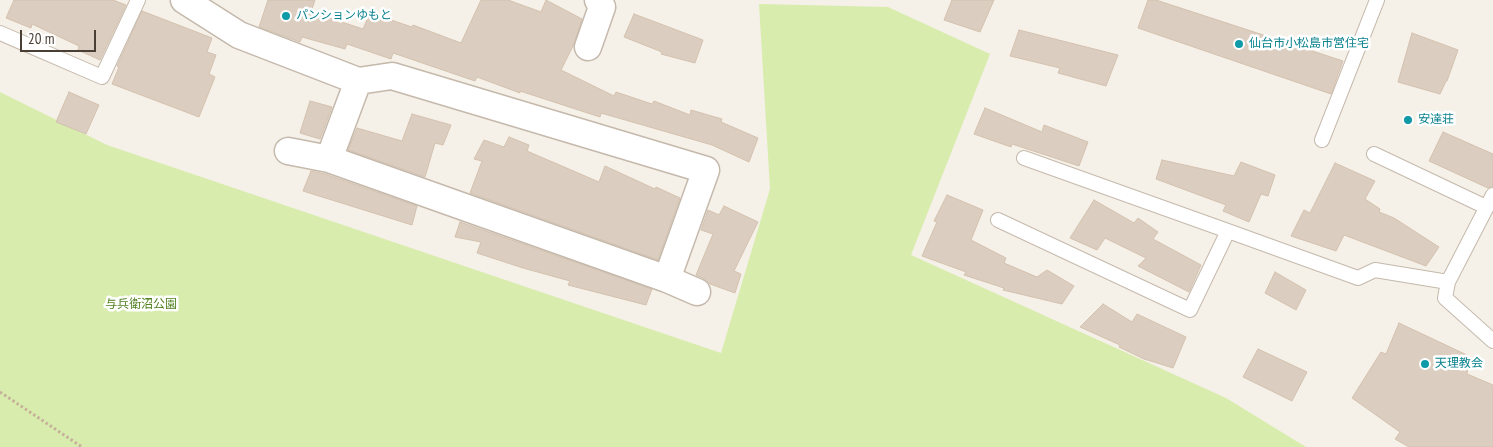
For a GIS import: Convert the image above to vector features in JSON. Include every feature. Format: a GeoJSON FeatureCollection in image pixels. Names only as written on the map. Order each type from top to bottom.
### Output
{"type":"FeatureCollection","features":[{"type":"Feature","properties":{"kind":"street"},"geometry":{"type":"LineString","coordinates":[[184,0],[239,35],[358,81],[392,76],[706,170],[667,279]]}},
{"type":"Feature","properties":{"kind":"street"},"geometry":{"type":"LineString","coordinates":[[588,47],[602,7],[598,0]]}},
{"type":"Feature","properties":{"kind":"street"},"geometry":{"type":"LineString","coordinates":[[329,159],[358,81]]}},
{"type":"Feature","properties":{"kind":"street"},"geometry":{"type":"LineString","coordinates":[[288,151],[329,159],[667,279],[697,292]]}},
{"type":"Feature","properties":{"kind":"lane"},"geometry":{"type":"LineString","coordinates":[[0,33],[102,77],[138,0]]}},
{"type":"Feature","properties":{"kind":"lane"},"geometry":{"type":"LineString","coordinates":[[1322,140],[1377,0]]}},
{"type":"Feature","properties":{"kind":"lane"},"geometry":{"type":"LineString","coordinates":[[1374,154],[1490,201],[1448,282],[1445,298],[1493,341]]}},
{"type":"Feature","properties":{"kind":"lane"},"geometry":{"type":"LineString","coordinates":[[1024,158],[1358,278],[1375,270],[1448,282]]}},
{"type":"Feature","properties":{"kind":"lane"},"geometry":{"type":"LineString","coordinates":[[998,220],[1190,310],[1228,232]]}},
{"type":"Feature","properties":{"kind":"path"},"geometry":{"type":"LineString","coordinates":[[0,392],[82,447]]}},
{"type":"Feature","properties":{"kind":"green space","name":"与兵衛沼公園"},"geometry":{"type":"Polygon","coordinates":[[[759,4],[888,7],[990,54],[911,255],[1226,398],[1306,447],[0,447],[0,92],[107,145],[721,353],[770,189],[759,4]]]}},
{"type":"Feature","properties":{"kind":"building"},"geometry":{"type":"Polygon","coordinates":[[[14,0],[113,0],[126,5],[100,60],[78,50],[79,46],[32,24],[31,28],[6,18],[14,0]]]}},
{"type":"Feature","properties":{"kind":"building"},"geometry":{"type":"Polygon","coordinates":[[[268,0],[315,0],[311,12],[363,29],[370,13],[412,27],[413,25],[461,43],[481,0],[508,0],[541,12],[546,0],[582,19],[574,44],[561,70],[614,96],[616,92],[652,104],[654,101],[690,115],[691,110],[722,119],[721,122],[758,138],[749,162],[712,145],[601,113],[600,117],[520,91],[520,93],[477,77],[475,81],[393,53],[391,59],[347,44],[345,49],[302,37],[300,42],[259,27],[268,0]]]}},
{"type":"Feature","properties":{"kind":"building"},"geometry":{"type":"Polygon","coordinates":[[[952,0],[994,0],[980,32],[944,20],[952,0]]]}},
{"type":"Feature","properties":{"kind":"building","name":"仙台市小松島市営住宅"},"geometry":{"type":"Polygon","coordinates":[[[1148,0],[1156,0],[1343,61],[1331,94],[1138,28],[1148,0]]]}},
{"type":"Feature","properties":{"kind":"building"},"geometry":{"type":"Polygon","coordinates":[[[142,11],[212,38],[207,52],[216,55],[209,74],[215,77],[199,117],[112,84],[119,67],[117,66],[142,11]]]}},
{"type":"Feature","properties":{"kind":"building"},"geometry":{"type":"Polygon","coordinates":[[[634,14],[703,40],[695,63],[661,54],[662,52],[624,37],[634,14]]]}},
{"type":"Feature","properties":{"kind":"building"},"geometry":{"type":"Polygon","coordinates":[[[1019,30],[1118,55],[1106,86],[1058,73],[1060,68],[1010,56],[1019,30]]]}},
{"type":"Feature","properties":{"kind":"building"},"geometry":{"type":"Polygon","coordinates":[[[1412,33],[1458,50],[1447,81],[1440,94],[1398,82],[1412,33]]]}},
{"type":"Feature","properties":{"kind":"building"},"geometry":{"type":"Polygon","coordinates":[[[69,92],[99,105],[86,134],[56,122],[69,92]]]}},
{"type":"Feature","properties":{"kind":"building"},"geometry":{"type":"Polygon","coordinates":[[[310,101],[332,107],[320,139],[300,133],[310,101]]]}},
{"type":"Feature","properties":{"kind":"building"},"geometry":{"type":"Polygon","coordinates":[[[985,108],[1042,132],[1044,125],[1088,142],[1079,166],[1012,144],[1011,147],[974,134],[985,108]]]}},
{"type":"Feature","properties":{"kind":"building"},"geometry":{"type":"Polygon","coordinates":[[[412,114],[451,125],[443,145],[435,143],[425,177],[348,150],[357,128],[402,141],[412,114]]]}},
{"type":"Feature","properties":{"kind":"building"},"geometry":{"type":"Polygon","coordinates":[[[1443,132],[1493,154],[1493,186],[1488,188],[1429,161],[1443,132]]]}},
{"type":"Feature","properties":{"kind":"building"},"geometry":{"type":"Polygon","coordinates":[[[509,137],[529,145],[527,151],[599,182],[605,166],[655,189],[656,187],[680,198],[658,260],[470,193],[482,161],[474,159],[484,140],[504,147],[509,137]]]}},
{"type":"Feature","properties":{"kind":"building"},"geometry":{"type":"Polygon","coordinates":[[[1162,160],[1234,176],[1241,162],[1275,175],[1268,196],[1261,194],[1249,222],[1223,211],[1226,205],[1156,179],[1162,160]]]}},
{"type":"Feature","properties":{"kind":"building"},"geometry":{"type":"Polygon","coordinates":[[[1335,163],[1375,181],[1365,199],[1380,209],[1379,212],[1394,218],[1439,247],[1426,266],[1344,235],[1336,251],[1291,236],[1304,210],[1310,213],[1335,163]]]}},
{"type":"Feature","properties":{"kind":"building"},"geometry":{"type":"Polygon","coordinates":[[[311,171],[325,174],[417,206],[412,225],[303,191],[311,171]]]}},
{"type":"Feature","properties":{"kind":"building"},"geometry":{"type":"Polygon","coordinates":[[[947,195],[983,210],[971,240],[1006,258],[1004,263],[1037,277],[1047,270],[1074,286],[1062,304],[1003,290],[1004,288],[964,275],[966,272],[922,256],[937,222],[934,221],[947,195]]]}},
{"type":"Feature","properties":{"kind":"building"},"geometry":{"type":"Polygon","coordinates":[[[1094,200],[1134,223],[1138,218],[1158,232],[1153,239],[1201,265],[1189,292],[1138,266],[1146,258],[1105,238],[1097,250],[1070,238],[1094,200]]]}},
{"type":"Feature","properties":{"kind":"building"},"geometry":{"type":"Polygon","coordinates":[[[724,206],[758,222],[734,271],[741,274],[735,293],[710,284],[696,275],[713,234],[701,230],[708,210],[719,215],[724,206]]]}},
{"type":"Feature","properties":{"kind":"building"},"geometry":{"type":"Polygon","coordinates":[[[460,222],[652,289],[646,305],[568,285],[570,281],[477,253],[481,242],[455,237],[460,222]]]}},
{"type":"Feature","properties":{"kind":"building"},"geometry":{"type":"Polygon","coordinates":[[[1275,272],[1306,290],[1296,310],[1265,293],[1275,272]]]}},
{"type":"Feature","properties":{"kind":"building"},"geometry":{"type":"Polygon","coordinates":[[[1103,304],[1132,322],[1137,314],[1186,337],[1173,368],[1144,359],[1119,347],[1120,345],[1080,327],[1103,304]]]}},
{"type":"Feature","properties":{"kind":"building"},"geometry":{"type":"Polygon","coordinates":[[[1399,323],[1469,356],[1467,374],[1493,385],[1493,447],[1409,447],[1395,439],[1400,432],[1352,398],[1381,352],[1386,354],[1399,323]]]}},
{"type":"Feature","properties":{"kind":"building"},"geometry":{"type":"Polygon","coordinates":[[[1258,349],[1307,372],[1292,401],[1243,377],[1258,349]]]}},
{"type":"Feature","properties":{"kind":"place","name":"パンションゆもと"},"geometry":{"type":"Point","coordinates":[286,16]}},
{"type":"Feature","properties":{"kind":"place","name":"仙台市小松島市営住宅"},"geometry":{"type":"Point","coordinates":[1239,44]}},
{"type":"Feature","properties":{"kind":"place","name":"安達荘"},"geometry":{"type":"Point","coordinates":[1408,120]}},
{"type":"Feature","properties":{"kind":"place","name":"天理教会"},"geometry":{"type":"Point","coordinates":[1425,364]}}]}
